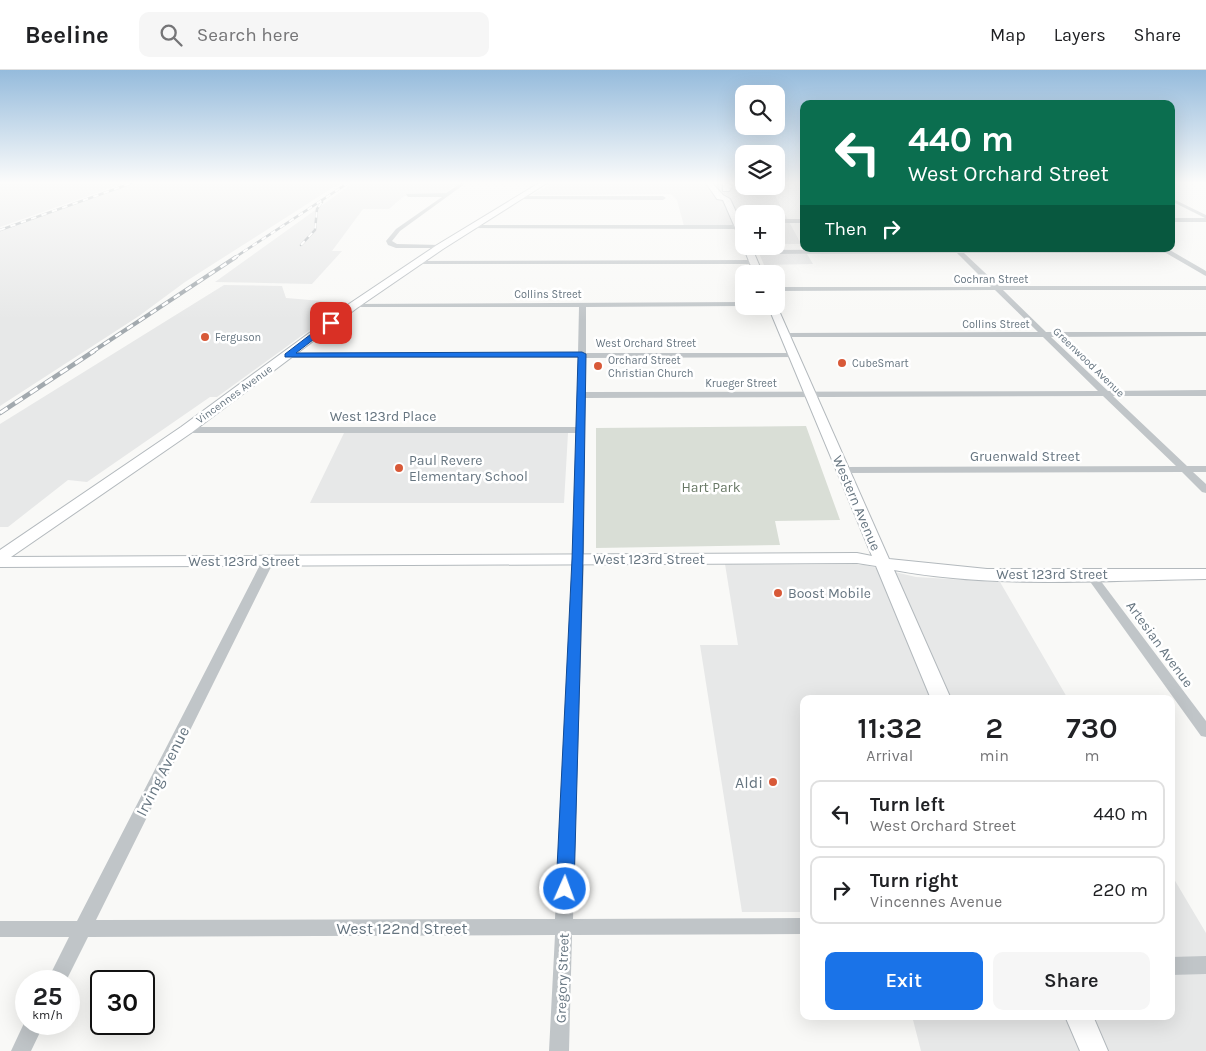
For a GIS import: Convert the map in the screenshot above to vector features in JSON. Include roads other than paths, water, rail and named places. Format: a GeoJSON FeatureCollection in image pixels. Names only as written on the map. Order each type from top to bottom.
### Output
{"type":"FeatureCollection","features":[{"type":"Feature","properties":{"kind":"main road","name":"Vincennes Avenue"},"geometry":{"type":"LineString","coordinates":[[0,557],[186,430],[353,306],[469,229]]}},
{"type":"Feature","properties":{"kind":"main road"},"geometry":{"type":"LineString","coordinates":[[751,255],[755,265]]}},
{"type":"Feature","properties":{"kind":"main road","name":"Western Avenue"},"geometry":{"type":"LineString","coordinates":[[777,315],[939,695]]}},
{"type":"Feature","properties":{"kind":"main road","name":"West 123rd Street"},"geometry":{"type":"LineString","coordinates":[[0,562],[857,558],[913,569],[981,575],[1206,574]]}},
{"type":"Feature","properties":{"kind":"main road"},"geometry":{"type":"LineString","coordinates":[[1081,1020],[1094,1051]]}},
{"type":"Feature","properties":{"kind":"street"},"geometry":{"type":"LineString","coordinates":[[401,229],[394,234],[389,243],[396,246],[440,248]]}},
{"type":"Feature","properties":{"kind":"street"},"geometry":{"type":"LineString","coordinates":[[785,249],[800,249]]}},
{"type":"Feature","properties":{"kind":"street","name":"Greenwood Avenue"},"geometry":{"type":"LineString","coordinates":[[960,252],[1206,490]]}},
{"type":"Feature","properties":{"kind":"street"},"geometry":{"type":"LineString","coordinates":[[1169,252],[1206,274]]}},
{"type":"Feature","properties":{"kind":"street"},"geometry":{"type":"LineString","coordinates":[[416,263],[754,262]]}},
{"type":"Feature","properties":{"kind":"street","name":"Cochran Street"},"geometry":{"type":"LineString","coordinates":[[785,289],[1206,288]]}},
{"type":"Feature","properties":{"kind":"street","name":"Collins Street"},"geometry":{"type":"LineString","coordinates":[[353,306],[735,304]]}},
{"type":"Feature","properties":{"kind":"street","name":"Gregory Street"},"geometry":{"type":"LineString","coordinates":[[559,1051],[578,559],[583,305]]}},
{"type":"Feature","properties":{"kind":"street","name":"Collins Street"},"geometry":{"type":"LineString","coordinates":[[786,335],[1206,334]]}},
{"type":"Feature","properties":{"kind":"street","name":"West Orchard Street"},"geometry":{"type":"LineString","coordinates":[[288,356],[794,354]]}},
{"type":"Feature","properties":{"kind":"street"},"geometry":{"type":"LineString","coordinates":[[812,394],[1206,393]]}},
{"type":"Feature","properties":{"kind":"street","name":"Krueger Street"},"geometry":{"type":"LineString","coordinates":[[581,395],[812,394]]}},
{"type":"Feature","properties":{"kind":"street","name":"West 123rd Place"},"geometry":{"type":"LineString","coordinates":[[186,430],[580,430]]}},
{"type":"Feature","properties":{"kind":"street","name":"Gruenwald Street"},"geometry":{"type":"LineString","coordinates":[[843,470],[1206,469]]}},
{"type":"Feature","properties":{"kind":"street","name":"Irving Avenue"},"geometry":{"type":"LineString","coordinates":[[62,970],[268,561]]}},
{"type":"Feature","properties":{"kind":"street","name":"Artesian Avenue"},"geometry":{"type":"LineString","coordinates":[[1090,574],[1206,732]]}},
{"type":"Feature","properties":{"kind":"street","name":"West 122nd Street"},"geometry":{"type":"LineString","coordinates":[[0,929],[800,926]]}},
{"type":"Feature","properties":{"kind":"street"},"geometry":{"type":"LineString","coordinates":[[1175,966],[1206,965]]}},
{"type":"Feature","properties":{"kind":"street"},"geometry":{"type":"LineString","coordinates":[[21,1051],[29,1035]]}},
{"type":"Feature","properties":{"kind":"railway"},"geometry":{"type":"LineString","coordinates":[[234,258],[278,229]]}},
{"type":"Feature","properties":{"kind":"railway"},"geometry":{"type":"LineString","coordinates":[[301,245],[315,229]]}},
{"type":"Feature","properties":{"kind":"railway"},"geometry":{"type":"LineString","coordinates":[[92,352],[236,257]]}},
{"type":"Feature","properties":{"kind":"railway"},"geometry":{"type":"LineString","coordinates":[[0,413],[94,351]]}},
{"type":"Feature","properties":{"kind":"place","name":"Ferguson"},"geometry":{"type":"Point","coordinates":[205,337]}},
{"type":"Feature","properties":{"kind":"place","name":"CubeSmart"},"geometry":{"type":"Point","coordinates":[842,363]}},
{"type":"Feature","properties":{"kind":"place","name":"Orchard Street Christian Church"},"geometry":{"type":"Point","coordinates":[598,366]}},
{"type":"Feature","properties":{"kind":"place","name":"Paul Revere Elementary School"},"geometry":{"type":"Point","coordinates":[399,468]}},
{"type":"Feature","properties":{"kind":"place","name":"Boost Mobile"},"geometry":{"type":"Point","coordinates":[778,593]}},
{"type":"Feature","properties":{"kind":"place","name":"Aldi"},"geometry":{"type":"Point","coordinates":[773,782]}},
{"type":"Feature","properties":{"kind":"park label","name":"Hart Park"},"geometry":{"type":"Point","coordinates":[711,487]}}]}
